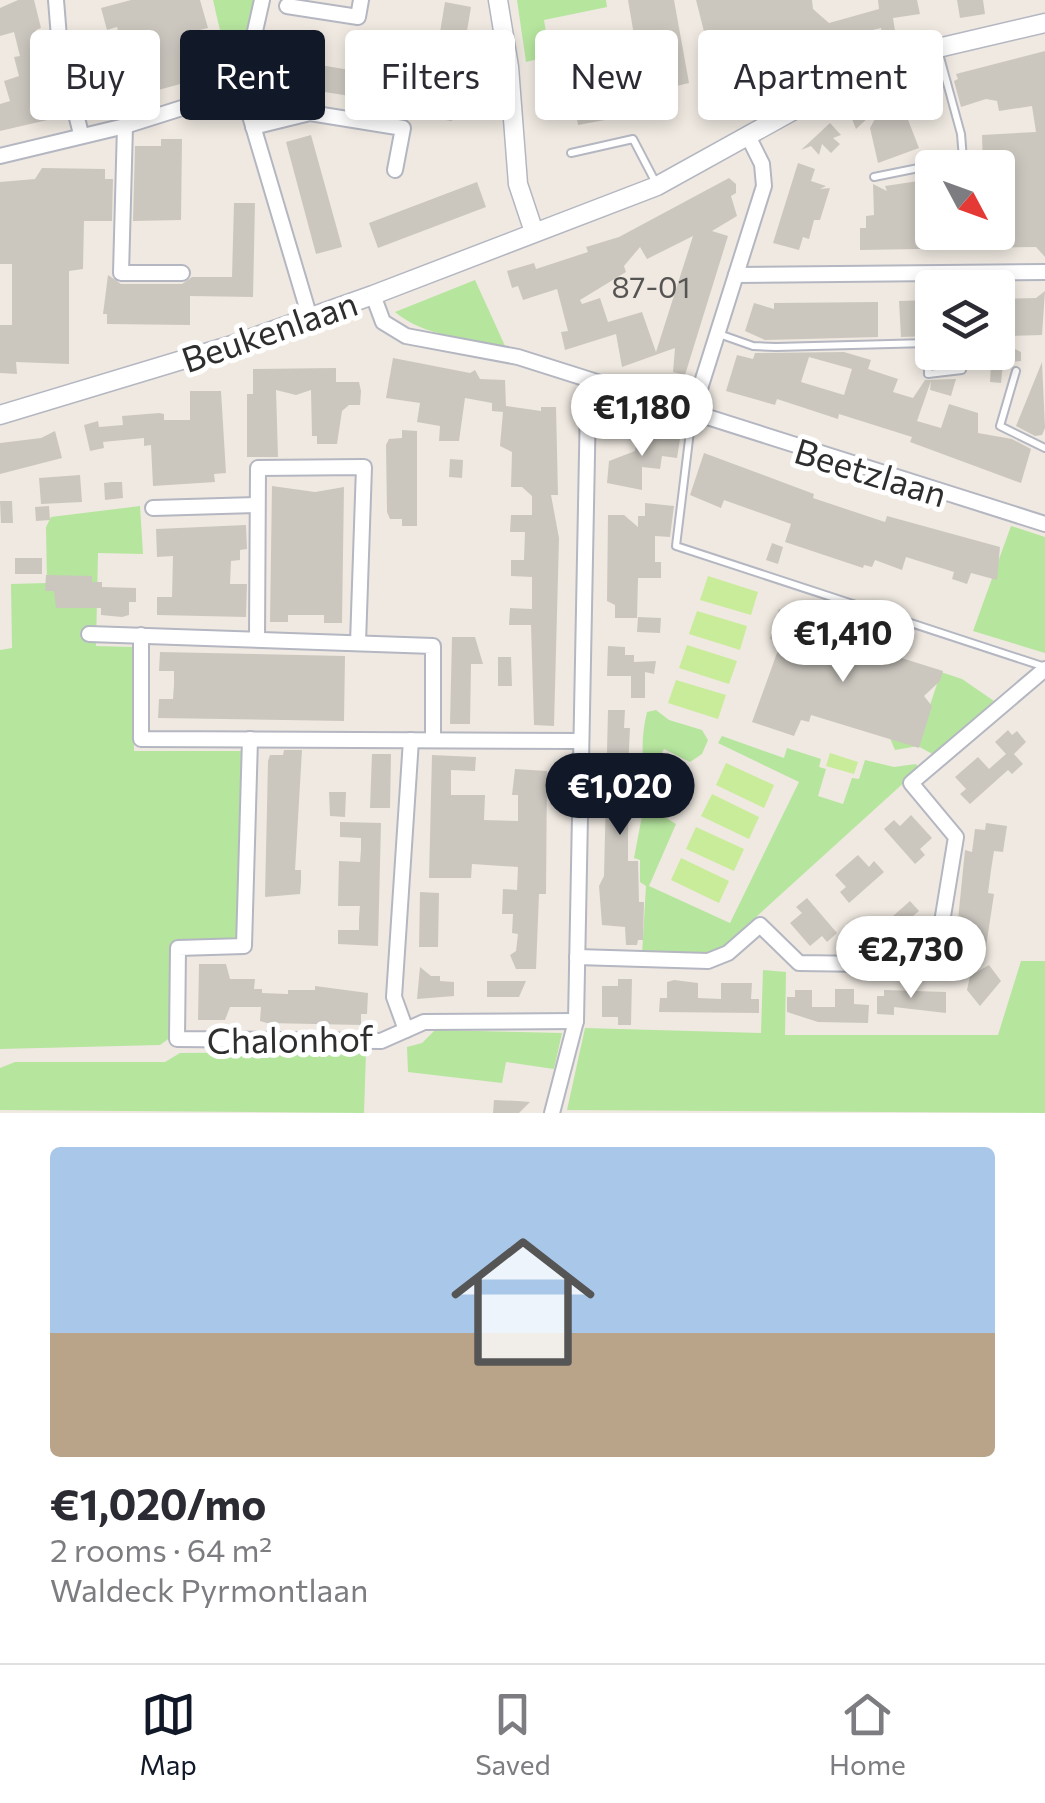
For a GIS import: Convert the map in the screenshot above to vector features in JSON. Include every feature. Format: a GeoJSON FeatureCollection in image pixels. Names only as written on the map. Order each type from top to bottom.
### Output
{"type":"FeatureCollection","features":[{"type":"Feature","properties":{"kind":"street"},"geometry":{"type":"LineString","coordinates":[[56,0],[60,50],[82,134]]}},
{"type":"Feature","properties":{"kind":"street"},"geometry":{"type":"LineString","coordinates":[[255,30],[262,0]]}},
{"type":"Feature","properties":{"kind":"street"},"geometry":{"type":"LineString","coordinates":[[287,6],[358,18],[361,0]]}},
{"type":"Feature","properties":{"kind":"street"},"geometry":{"type":"LineString","coordinates":[[498,0],[510,67],[518,184],[534,232]]}},
{"type":"Feature","properties":{"kind":"street","name":"Beukenlaan"},"geometry":{"type":"LineString","coordinates":[[943,47],[1045,22]]}},
{"type":"Feature","properties":{"kind":"street"},"geometry":{"type":"LineString","coordinates":[[0,156],[180,109]]}},
{"type":"Feature","properties":{"kind":"street"},"geometry":{"type":"LineString","coordinates":[[253,126],[310,112],[403,128],[395,170]]}},
{"type":"Feature","properties":{"kind":"street"},"geometry":{"type":"LineString","coordinates":[[251,120],[310,318]]}},
{"type":"Feature","properties":{"kind":"street","name":"Beukenlaan"},"geometry":{"type":"LineString","coordinates":[[0,415],[310,318],[374,294],[657,186],[749,138],[775,120]]}},
{"type":"Feature","properties":{"kind":"street"},"geometry":{"type":"LineString","coordinates":[[125,126],[121,273],[182,272]]}},
{"type":"Feature","properties":{"kind":"street"},"geometry":{"type":"LineString","coordinates":[[692,414],[764,186],[762,164],[749,138]]}},
{"type":"Feature","properties":{"kind":"street"},"geometry":{"type":"LineString","coordinates":[[736,275],[1045,272]]}},
{"type":"Feature","properties":{"kind":"street","name":"Beetzlaan"},"geometry":{"type":"LineString","coordinates":[[374,294],[383,322],[394,332],[518,357],[1042,523]]}},
{"type":"Feature","properties":{"kind":"street"},"geometry":{"type":"LineString","coordinates":[[552,1113],[576,1021],[588,403],[595,383]]}},
{"type":"Feature","properties":{"kind":"street"},"geometry":{"type":"LineString","coordinates":[[257,637],[258,468],[364,466],[358,643]]}},
{"type":"Feature","properties":{"kind":"street"},"geometry":{"type":"LineString","coordinates":[[153,508],[257,505]]}},
{"type":"Feature","properties":{"kind":"street"},"geometry":{"type":"LineString","coordinates":[[1042,523],[1045,505]]}},
{"type":"Feature","properties":{"kind":"street"},"geometry":{"type":"LineString","coordinates":[[89,634],[433,646],[433,738]]}},
{"type":"Feature","properties":{"kind":"street"},"geometry":{"type":"LineString","coordinates":[[141,635],[141,739],[580,740]]}},
{"type":"Feature","properties":{"kind":"street"},"geometry":{"type":"LineString","coordinates":[[577,958],[708,962],[728,953],[760,924],[798,963],[935,965],[956,838],[911,783],[1045,668]]}},
{"type":"Feature","properties":{"kind":"street","name":"Chalonhof"},"geometry":{"type":"LineString","coordinates":[[250,739],[244,946],[178,948],[177,1039],[381,1040],[424,1022],[576,1021]]}},
{"type":"Feature","properties":{"kind":"street","name":"Chalonhof"},"geometry":{"type":"LineString","coordinates":[[406,1030],[394,998],[412,740]]}},
{"type":"Feature","properties":{"kind":"lane"},"geometry":{"type":"LineString","coordinates":[[874,177],[963,159],[962,134],[943,66]]}},
{"type":"Feature","properties":{"kind":"lane"},"geometry":{"type":"LineString","coordinates":[[571,153],[632,139],[657,186]]}},
{"type":"Feature","properties":{"kind":"lane"},"geometry":{"type":"LineString","coordinates":[[718,334],[754,346],[915,343]]}},
{"type":"Feature","properties":{"kind":"lane"},"geometry":{"type":"LineString","coordinates":[[928,370],[928,374],[962,370]]}},
{"type":"Feature","properties":{"kind":"lane"},"geometry":{"type":"LineString","coordinates":[[1016,371],[1000,426],[1045,448]]}},
{"type":"Feature","properties":{"kind":"lane"},"geometry":{"type":"LineString","coordinates":[[692,414],[676,546],[1045,668]]}},
{"type":"Feature","properties":{"kind":"green space"},"geometry":{"type":"Polygon","coordinates":[[[213,0],[257,0],[251,30],[220,30],[213,0]]]}},
{"type":"Feature","properties":{"kind":"green space"},"geometry":{"type":"Polygon","coordinates":[[[517,0],[606,0],[607,7],[544,20],[546,30],[535,30],[535,60],[526,62],[517,0]]]}},
{"type":"Feature","properties":{"kind":"green space"},"geometry":{"type":"Polygon","coordinates":[[[475,280],[506,348],[433,332],[395,312],[475,280]]]}},
{"type":"Feature","properties":{"kind":"green space"},"geometry":{"type":"Polygon","coordinates":[[[140,506],[143,554],[98,553],[96,646],[133,647],[134,751],[244,751],[237,940],[174,941],[171,1037],[160,1045],[0,1049],[0,650],[12,648],[11,584],[47,583],[46,527],[51,517],[140,506]]]}},
{"type":"Feature","properties":{"kind":"green space"},"geometry":{"type":"Polygon","coordinates":[[[1011,526],[1045,537],[1045,653],[973,631],[1011,526]]]}},
{"type":"Feature","properties":{"kind":"green space"},"geometry":{"type":"Polygon","coordinates":[[[708,576],[758,592],[751,615],[700,600],[708,576]]]}},
{"type":"Feature","properties":{"kind":"green space"},"geometry":{"type":"Polygon","coordinates":[[[697,611],[747,626],[740,650],[689,634],[697,611]]]}},
{"type":"Feature","properties":{"kind":"green space"},"geometry":{"type":"Polygon","coordinates":[[[687,645],[737,661],[729,684],[679,668],[687,645]]]}},
{"type":"Feature","properties":{"kind":"green space"},"geometry":{"type":"Polygon","coordinates":[[[941,672],[962,679],[994,701],[934,755],[918,746],[895,750],[889,736],[917,744],[941,672]]]}},
{"type":"Feature","properties":{"kind":"green space"},"geometry":{"type":"Polygon","coordinates":[[[676,680],[726,695],[718,719],[668,703],[676,680]]]}},
{"type":"Feature","properties":{"kind":"green space"},"geometry":{"type":"Polygon","coordinates":[[[656,710],[669,720],[702,730],[708,740],[702,754],[690,762],[664,749],[650,776],[666,784],[667,800],[658,813],[676,824],[649,886],[730,923],[799,782],[718,743],[722,736],[784,758],[787,748],[821,759],[819,767],[826,769],[818,796],[843,804],[852,778],[859,779],[865,760],[894,767],[916,764],[919,769],[724,946],[702,955],[642,955],[646,886],[640,882],[640,860],[634,858],[642,816],[638,803],[651,791],[643,762],[645,721],[647,712],[656,710]]]}},
{"type":"Feature","properties":{"kind":"green space"},"geometry":{"type":"Polygon","coordinates":[[[830,753],[858,762],[854,774],[826,766],[830,753]]]}},
{"type":"Feature","properties":{"kind":"green space"},"geometry":{"type":"Polygon","coordinates":[[[726,763],[774,785],[764,808],[716,785],[726,763]]]}},
{"type":"Feature","properties":{"kind":"green space"},"geometry":{"type":"Polygon","coordinates":[[[712,794],[759,817],[749,839],[701,816],[712,794]]]}},
{"type":"Feature","properties":{"kind":"green space"},"geometry":{"type":"Polygon","coordinates":[[[696,827],[744,849],[734,871],[686,849],[696,827]]]}},
{"type":"Feature","properties":{"kind":"green space"},"geometry":{"type":"Polygon","coordinates":[[[681,858],[729,881],[719,903],[671,880],[681,858]]]}},
{"type":"Feature","properties":{"kind":"green space"},"geometry":{"type":"Polygon","coordinates":[[[1021,961],[1045,961],[1045,1113],[567,1110],[585,1028],[761,1033],[763,970],[786,972],[785,1035],[998,1035],[1021,961]]]}},
{"type":"Feature","properties":{"kind":"green space"},"geometry":{"type":"Polygon","coordinates":[[[435,1030],[562,1033],[554,1069],[506,1062],[502,1083],[408,1072],[407,1047],[422,1043],[435,1030]]]}},
{"type":"Feature","properties":{"kind":"green space"},"geometry":{"type":"Polygon","coordinates":[[[366,1052],[364,1113],[0,1110],[0,1068],[15,1062],[165,1062],[180,1053],[366,1052]]]}},
{"type":"Feature","properties":{"kind":"building"},"geometry":{"type":"Polygon","coordinates":[[[18,0],[34,0],[41,28],[30,30],[30,120],[47,120],[0,131],[0,104],[10,101],[4,81],[19,76],[14,57],[20,56],[14,32],[0,36],[0,8],[18,0]]]}},
{"type":"Feature","properties":{"kind":"building"},"geometry":{"type":"Polygon","coordinates":[[[131,0],[200,0],[208,28],[180,30],[180,84],[160,90],[160,30],[107,30],[101,8],[131,0]]]}},
{"type":"Feature","properties":{"kind":"building"},"geometry":{"type":"Polygon","coordinates":[[[628,0],[674,0],[689,83],[678,86],[678,30],[633,30],[628,0]]]}},
{"type":"Feature","properties":{"kind":"building"},"geometry":{"type":"Polygon","coordinates":[[[696,0],[812,0],[813,9],[829,23],[879,9],[878,0],[917,0],[920,14],[893,18],[895,30],[704,30],[696,0]]]}},
{"type":"Feature","properties":{"kind":"building"},"geometry":{"type":"Polygon","coordinates":[[[957,0],[983,0],[985,14],[960,18],[957,0]]]}},
{"type":"Feature","properties":{"kind":"building"},"geometry":{"type":"Polygon","coordinates":[[[445,2],[471,7],[467,30],[440,30],[445,2]]]}},
{"type":"Feature","properties":{"kind":"building"},"geometry":{"type":"Polygon","coordinates":[[[1045,51],[1045,257],[1036,247],[1015,247],[1015,150],[982,150],[982,135],[1036,132],[1032,106],[999,111],[997,101],[986,99],[961,107],[954,81],[958,79],[956,74],[1045,51]]]}},
{"type":"Feature","properties":{"kind":"building"},"geometry":{"type":"Polygon","coordinates":[[[325,66],[345,69],[345,95],[325,92],[325,66]]]}},
{"type":"Feature","properties":{"kind":"building"},"geometry":{"type":"Polygon","coordinates":[[[577,120],[605,120],[578,125],[577,120]]]}},
{"type":"Feature","properties":{"kind":"building"},"geometry":{"type":"Polygon","coordinates":[[[874,120],[908,120],[919,148],[878,163],[870,128],[874,120]]]}},
{"type":"Feature","properties":{"kind":"building"},"geometry":{"type":"Polygon","coordinates":[[[830,123],[841,135],[833,138],[840,144],[831,153],[822,144],[819,155],[811,146],[801,150],[830,123]]]}},
{"type":"Feature","properties":{"kind":"building"},"geometry":{"type":"Polygon","coordinates":[[[311,135],[342,247],[316,254],[286,142],[311,135]]]}},
{"type":"Feature","properties":{"kind":"building"},"geometry":{"type":"Polygon","coordinates":[[[161,139],[182,139],[181,220],[133,221],[135,146],[161,146],[161,139]]]}},
{"type":"Feature","properties":{"kind":"building"},"geometry":{"type":"Polygon","coordinates":[[[798,163],[815,169],[811,181],[826,186],[820,189],[830,188],[820,220],[814,220],[809,239],[803,237],[799,250],[773,243],[798,163]]]}},
{"type":"Feature","properties":{"kind":"building"},"geometry":{"type":"Polygon","coordinates":[[[42,168],[105,169],[105,179],[113,179],[112,221],[84,221],[83,269],[69,271],[69,364],[16,362],[17,374],[0,373],[0,325],[12,325],[12,264],[0,264],[0,182],[35,179],[42,168]]]}},
{"type":"Feature","properties":{"kind":"building"},"geometry":{"type":"Polygon","coordinates":[[[729,178],[736,184],[736,193],[731,196],[737,216],[712,231],[728,236],[685,375],[673,372],[675,348],[622,367],[616,334],[565,350],[561,332],[568,331],[557,289],[523,300],[518,286],[512,288],[507,271],[534,263],[536,269],[619,237],[729,178]],[[693,236],[647,259],[640,247],[624,266],[626,272],[580,300],[582,304],[600,298],[608,322],[642,312],[656,352],[693,236]]]}},
{"type":"Feature","properties":{"kind":"building"},"geometry":{"type":"Polygon","coordinates":[[[477,182],[486,207],[378,248],[369,223],[477,182]]]}},
{"type":"Feature","properties":{"kind":"building"},"geometry":{"type":"Polygon","coordinates":[[[915,182],[915,249],[860,250],[860,228],[866,228],[866,216],[874,215],[873,184],[887,191],[885,186],[915,182]]]}},
{"type":"Feature","properties":{"kind":"building"},"geometry":{"type":"Polygon","coordinates":[[[234,203],[255,203],[253,297],[190,296],[190,325],[107,324],[107,314],[103,314],[108,275],[121,284],[182,284],[192,277],[232,277],[234,203]]]}},
{"type":"Feature","properties":{"kind":"building"},"geometry":{"type":"Polygon","coordinates":[[[1045,291],[1042,335],[1015,336],[1015,299],[1036,298],[1045,291]]]}},
{"type":"Feature","properties":{"kind":"building"},"geometry":{"type":"Polygon","coordinates":[[[899,301],[915,301],[915,337],[901,337],[899,301]]]}},
{"type":"Feature","properties":{"kind":"building"},"geometry":{"type":"Polygon","coordinates":[[[878,302],[878,337],[765,340],[745,331],[754,303],[774,309],[774,303],[878,302]]]}},
{"type":"Feature","properties":{"kind":"building"},"geometry":{"type":"Polygon","coordinates":[[[1015,349],[1021,352],[1021,361],[1015,362],[1015,349]]]}},
{"type":"Feature","properties":{"kind":"building"},"geometry":{"type":"Polygon","coordinates":[[[844,352],[871,360],[868,369],[898,379],[893,392],[913,398],[925,380],[956,379],[951,396],[930,390],[931,381],[917,421],[941,428],[949,404],[978,413],[978,433],[1012,439],[1031,449],[1021,483],[910,442],[912,437],[839,414],[838,419],[777,399],[775,405],[726,391],[737,355],[753,359],[755,353],[844,352]],[[809,357],[801,382],[844,395],[852,369],[809,357]]]}},
{"type":"Feature","properties":{"kind":"building"},"geometry":{"type":"Polygon","coordinates":[[[393,358],[470,373],[475,370],[480,379],[505,380],[506,406],[541,411],[541,407],[556,407],[558,495],[551,495],[559,538],[554,726],[534,725],[531,625],[509,625],[510,608],[532,609],[532,577],[511,576],[511,560],[524,560],[525,532],[510,532],[511,515],[532,515],[532,496],[522,487],[511,487],[512,452],[500,446],[503,412],[492,411],[492,403],[465,398],[459,441],[439,441],[440,426],[417,422],[420,403],[386,398],[393,358]]]}},
{"type":"Feature","properties":{"kind":"building"},"geometry":{"type":"Polygon","coordinates":[[[1042,362],[1045,428],[1042,435],[1035,436],[1016,426],[1042,362]]]}},
{"type":"Feature","properties":{"kind":"building"},"geometry":{"type":"Polygon","coordinates":[[[336,368],[336,382],[359,382],[361,391],[360,405],[349,405],[342,411],[337,444],[317,444],[317,436],[312,436],[311,390],[296,395],[276,390],[278,457],[247,457],[247,394],[253,394],[253,369],[336,368]]]}},
{"type":"Feature","properties":{"kind":"building"},"geometry":{"type":"Polygon","coordinates":[[[991,370],[1002,370],[1001,383],[990,382],[991,370]]]}},
{"type":"Feature","properties":{"kind":"building"},"geometry":{"type":"Polygon","coordinates":[[[190,391],[221,391],[226,473],[214,474],[215,482],[153,486],[151,445],[144,446],[144,438],[103,442],[104,448],[90,451],[84,425],[98,421],[99,427],[123,425],[122,416],[159,413],[164,414],[164,420],[190,420],[190,391]]]}},
{"type":"Feature","properties":{"kind":"building"},"geometry":{"type":"Polygon","coordinates":[[[402,430],[417,431],[417,526],[402,526],[402,519],[390,519],[387,512],[386,445],[389,439],[402,438],[402,430]]]}},
{"type":"Feature","properties":{"kind":"building"},"geometry":{"type":"Polygon","coordinates":[[[55,431],[62,458],[0,474],[0,443],[41,438],[55,431]]]}},
{"type":"Feature","properties":{"kind":"building"},"geometry":{"type":"Polygon","coordinates":[[[651,431],[680,439],[677,458],[662,456],[660,469],[642,467],[642,490],[607,483],[609,461],[635,451],[639,432],[651,431]]]}},
{"type":"Feature","properties":{"kind":"building"},"geometry":{"type":"Polygon","coordinates":[[[704,453],[814,494],[813,498],[885,522],[887,516],[1000,547],[997,580],[971,573],[967,584],[952,579],[954,572],[906,557],[902,570],[875,560],[872,567],[863,568],[785,542],[791,524],[724,500],[721,508],[690,495],[704,453]]]}},
{"type":"Feature","properties":{"kind":"building"},"geometry":{"type":"Polygon","coordinates":[[[450,459],[463,460],[462,478],[449,477],[450,459]]]}},
{"type":"Feature","properties":{"kind":"building"},"geometry":{"type":"Polygon","coordinates":[[[80,475],[82,502],[41,504],[39,478],[80,475]]]}},
{"type":"Feature","properties":{"kind":"building"},"geometry":{"type":"Polygon","coordinates":[[[122,482],[123,498],[105,500],[104,483],[122,482]]]}},
{"type":"Feature","properties":{"kind":"building"},"geometry":{"type":"Polygon","coordinates":[[[272,486],[315,492],[344,487],[342,623],[324,623],[324,615],[288,615],[288,622],[270,622],[272,486]]]}},
{"type":"Feature","properties":{"kind":"building"},"geometry":{"type":"Polygon","coordinates":[[[0,501],[12,501],[13,523],[1,523],[0,501]]]}},
{"type":"Feature","properties":{"kind":"building"},"geometry":{"type":"Polygon","coordinates":[[[645,503],[674,506],[670,537],[655,536],[655,562],[661,562],[661,578],[638,578],[637,618],[615,618],[615,605],[607,601],[608,515],[624,515],[638,527],[638,516],[645,516],[645,503]]]}},
{"type":"Feature","properties":{"kind":"building"},"geometry":{"type":"Polygon","coordinates":[[[49,506],[50,520],[36,521],[35,507],[49,506]]]}},
{"type":"Feature","properties":{"kind":"building"},"geometry":{"type":"Polygon","coordinates":[[[246,525],[247,549],[240,550],[240,560],[231,561],[230,584],[247,584],[246,617],[157,615],[157,597],[172,597],[173,556],[157,557],[156,529],[246,525]]]}},
{"type":"Feature","properties":{"kind":"building"},"geometry":{"type":"Polygon","coordinates":[[[772,543],[783,547],[778,564],[766,560],[772,543]]]}},
{"type":"Feature","properties":{"kind":"building"},"geometry":{"type":"Polygon","coordinates":[[[15,558],[42,558],[42,574],[15,574],[15,558]]]}},
{"type":"Feature","properties":{"kind":"building"},"geometry":{"type":"Polygon","coordinates":[[[46,575],[92,576],[92,582],[102,582],[102,587],[136,588],[136,602],[129,602],[129,615],[122,617],[101,615],[101,608],[56,608],[54,591],[45,591],[46,575]]]}},
{"type":"Feature","properties":{"kind":"building"},"geometry":{"type":"Polygon","coordinates":[[[779,609],[809,618],[806,628],[943,671],[940,681],[924,696],[932,706],[919,748],[811,715],[809,722],[801,720],[794,736],[752,722],[781,642],[770,639],[779,609]]]}},
{"type":"Feature","properties":{"kind":"building"},"geometry":{"type":"Polygon","coordinates":[[[638,617],[661,618],[660,633],[637,632],[638,617]]]}},
{"type":"Feature","properties":{"kind":"building"},"geometry":{"type":"Polygon","coordinates":[[[452,637],[475,637],[483,664],[471,664],[470,724],[450,724],[452,637]]]}},
{"type":"Feature","properties":{"kind":"building"},"geometry":{"type":"Polygon","coordinates":[[[608,646],[625,647],[625,655],[634,655],[634,662],[656,661],[654,674],[645,672],[645,698],[631,698],[631,676],[607,676],[608,646]]]}},
{"type":"Feature","properties":{"kind":"building"},"geometry":{"type":"Polygon","coordinates":[[[160,652],[345,656],[344,721],[158,718],[159,699],[173,699],[174,685],[174,671],[159,671],[160,652]]]}},
{"type":"Feature","properties":{"kind":"building"},"geometry":{"type":"Polygon","coordinates":[[[498,657],[511,657],[512,686],[498,686],[498,657]]]}},
{"type":"Feature","properties":{"kind":"building"},"geometry":{"type":"Polygon","coordinates":[[[608,710],[625,710],[624,728],[630,728],[628,769],[641,769],[641,784],[628,784],[628,861],[638,861],[639,902],[644,902],[643,940],[638,940],[637,945],[626,945],[625,927],[602,925],[599,886],[604,876],[608,710]]]}},
{"type":"Feature","properties":{"kind":"building"},"geometry":{"type":"Polygon","coordinates":[[[1008,730],[1012,735],[1017,731],[1026,742],[1014,754],[1023,764],[1012,774],[1008,770],[970,804],[960,794],[966,789],[955,777],[978,757],[989,769],[1006,754],[995,742],[1008,730]]]}},
{"type":"Feature","properties":{"kind":"building"},"geometry":{"type":"Polygon","coordinates":[[[284,750],[302,750],[295,870],[301,870],[300,894],[265,897],[268,761],[270,755],[283,755],[284,750]]]}},
{"type":"Feature","properties":{"kind":"building"},"geometry":{"type":"Polygon","coordinates":[[[372,754],[391,754],[390,808],[370,808],[372,754]]]}},
{"type":"Feature","properties":{"kind":"building"},"geometry":{"type":"Polygon","coordinates":[[[432,755],[476,757],[475,771],[451,770],[451,795],[485,795],[484,820],[518,821],[518,795],[512,795],[515,769],[547,771],[546,894],[539,894],[536,969],[516,969],[510,955],[516,951],[518,934],[512,933],[513,914],[502,914],[503,889],[517,890],[518,867],[472,864],[471,878],[429,878],[432,755]]]}},
{"type":"Feature","properties":{"kind":"building"},"geometry":{"type":"Polygon","coordinates":[[[663,756],[686,767],[676,786],[653,775],[663,756]]]}},
{"type":"Feature","properties":{"kind":"building"},"geometry":{"type":"Polygon","coordinates":[[[329,792],[346,792],[345,817],[330,816],[329,792]]]}},
{"type":"Feature","properties":{"kind":"building"},"geometry":{"type":"Polygon","coordinates":[[[911,815],[932,838],[920,849],[925,855],[915,864],[884,829],[894,820],[900,826],[911,815]]]}},
{"type":"Feature","properties":{"kind":"building"},"geometry":{"type":"Polygon","coordinates":[[[340,822],[381,823],[378,946],[338,944],[338,930],[359,930],[360,906],[338,906],[339,861],[360,862],[361,850],[361,838],[340,837],[340,822]]]}},
{"type":"Feature","properties":{"kind":"building"},"geometry":{"type":"Polygon","coordinates":[[[986,823],[1007,826],[1003,852],[994,851],[988,893],[994,894],[986,947],[965,944],[968,921],[958,920],[965,850],[972,852],[975,829],[985,830],[986,823]]]}},
{"type":"Feature","properties":{"kind":"building"},"geometry":{"type":"Polygon","coordinates":[[[858,855],[869,867],[874,861],[884,872],[849,903],[840,892],[846,887],[835,875],[858,855]]]}},
{"type":"Feature","properties":{"kind":"building"},"geometry":{"type":"Polygon","coordinates":[[[420,892],[439,893],[438,947],[419,947],[420,892]]]}},
{"type":"Feature","properties":{"kind":"building"},"geometry":{"type":"Polygon","coordinates":[[[807,898],[837,933],[827,942],[822,936],[810,946],[790,923],[802,913],[796,907],[807,898]]]}},
{"type":"Feature","properties":{"kind":"building"},"geometry":{"type":"Polygon","coordinates":[[[910,901],[919,911],[913,916],[924,928],[901,948],[890,937],[884,942],[875,932],[910,901]]]}},
{"type":"Feature","properties":{"kind":"building"},"geometry":{"type":"Polygon","coordinates":[[[199,964],[226,964],[230,979],[255,979],[254,989],[262,989],[262,993],[288,994],[288,990],[315,990],[315,986],[368,993],[367,1014],[361,1014],[361,1025],[267,1023],[260,1021],[261,1007],[230,1007],[225,1020],[198,1020],[199,964]]]}},
{"type":"Feature","properties":{"kind":"building"},"geometry":{"type":"Polygon","coordinates":[[[989,965],[1001,981],[980,1006],[967,990],[970,976],[989,965]]]}},
{"type":"Feature","properties":{"kind":"building"},"geometry":{"type":"Polygon","coordinates":[[[420,967],[431,976],[440,976],[440,981],[454,982],[454,996],[417,999],[420,967]]]}},
{"type":"Feature","properties":{"kind":"building"},"geometry":{"type":"Polygon","coordinates":[[[618,979],[632,979],[631,1025],[618,1025],[618,1017],[602,1017],[602,986],[618,986],[618,979]]]}},
{"type":"Feature","properties":{"kind":"building"},"geometry":{"type":"Polygon","coordinates":[[[487,981],[526,981],[519,997],[487,997],[487,981]]]}},
{"type":"Feature","properties":{"kind":"building"},"geometry":{"type":"Polygon","coordinates":[[[667,982],[698,983],[698,998],[721,999],[721,983],[752,983],[751,999],[759,999],[759,1013],[659,1012],[660,998],[667,998],[667,982]]]}},
{"type":"Feature","properties":{"kind":"building"},"geometry":{"type":"Polygon","coordinates":[[[835,989],[854,989],[854,1004],[869,1005],[868,1023],[818,1022],[787,1012],[787,997],[795,997],[795,990],[812,990],[812,1007],[835,1007],[835,989]]]}},
{"type":"Feature","properties":{"kind":"building"},"geometry":{"type":"Polygon","coordinates":[[[884,990],[946,992],[946,1013],[894,1007],[894,1015],[877,1014],[877,996],[884,996],[884,990]]]}},
{"type":"Feature","properties":{"kind":"building"},"geometry":{"type":"Polygon","coordinates":[[[494,1100],[530,1102],[519,1113],[493,1113],[494,1100]]]}}]}
